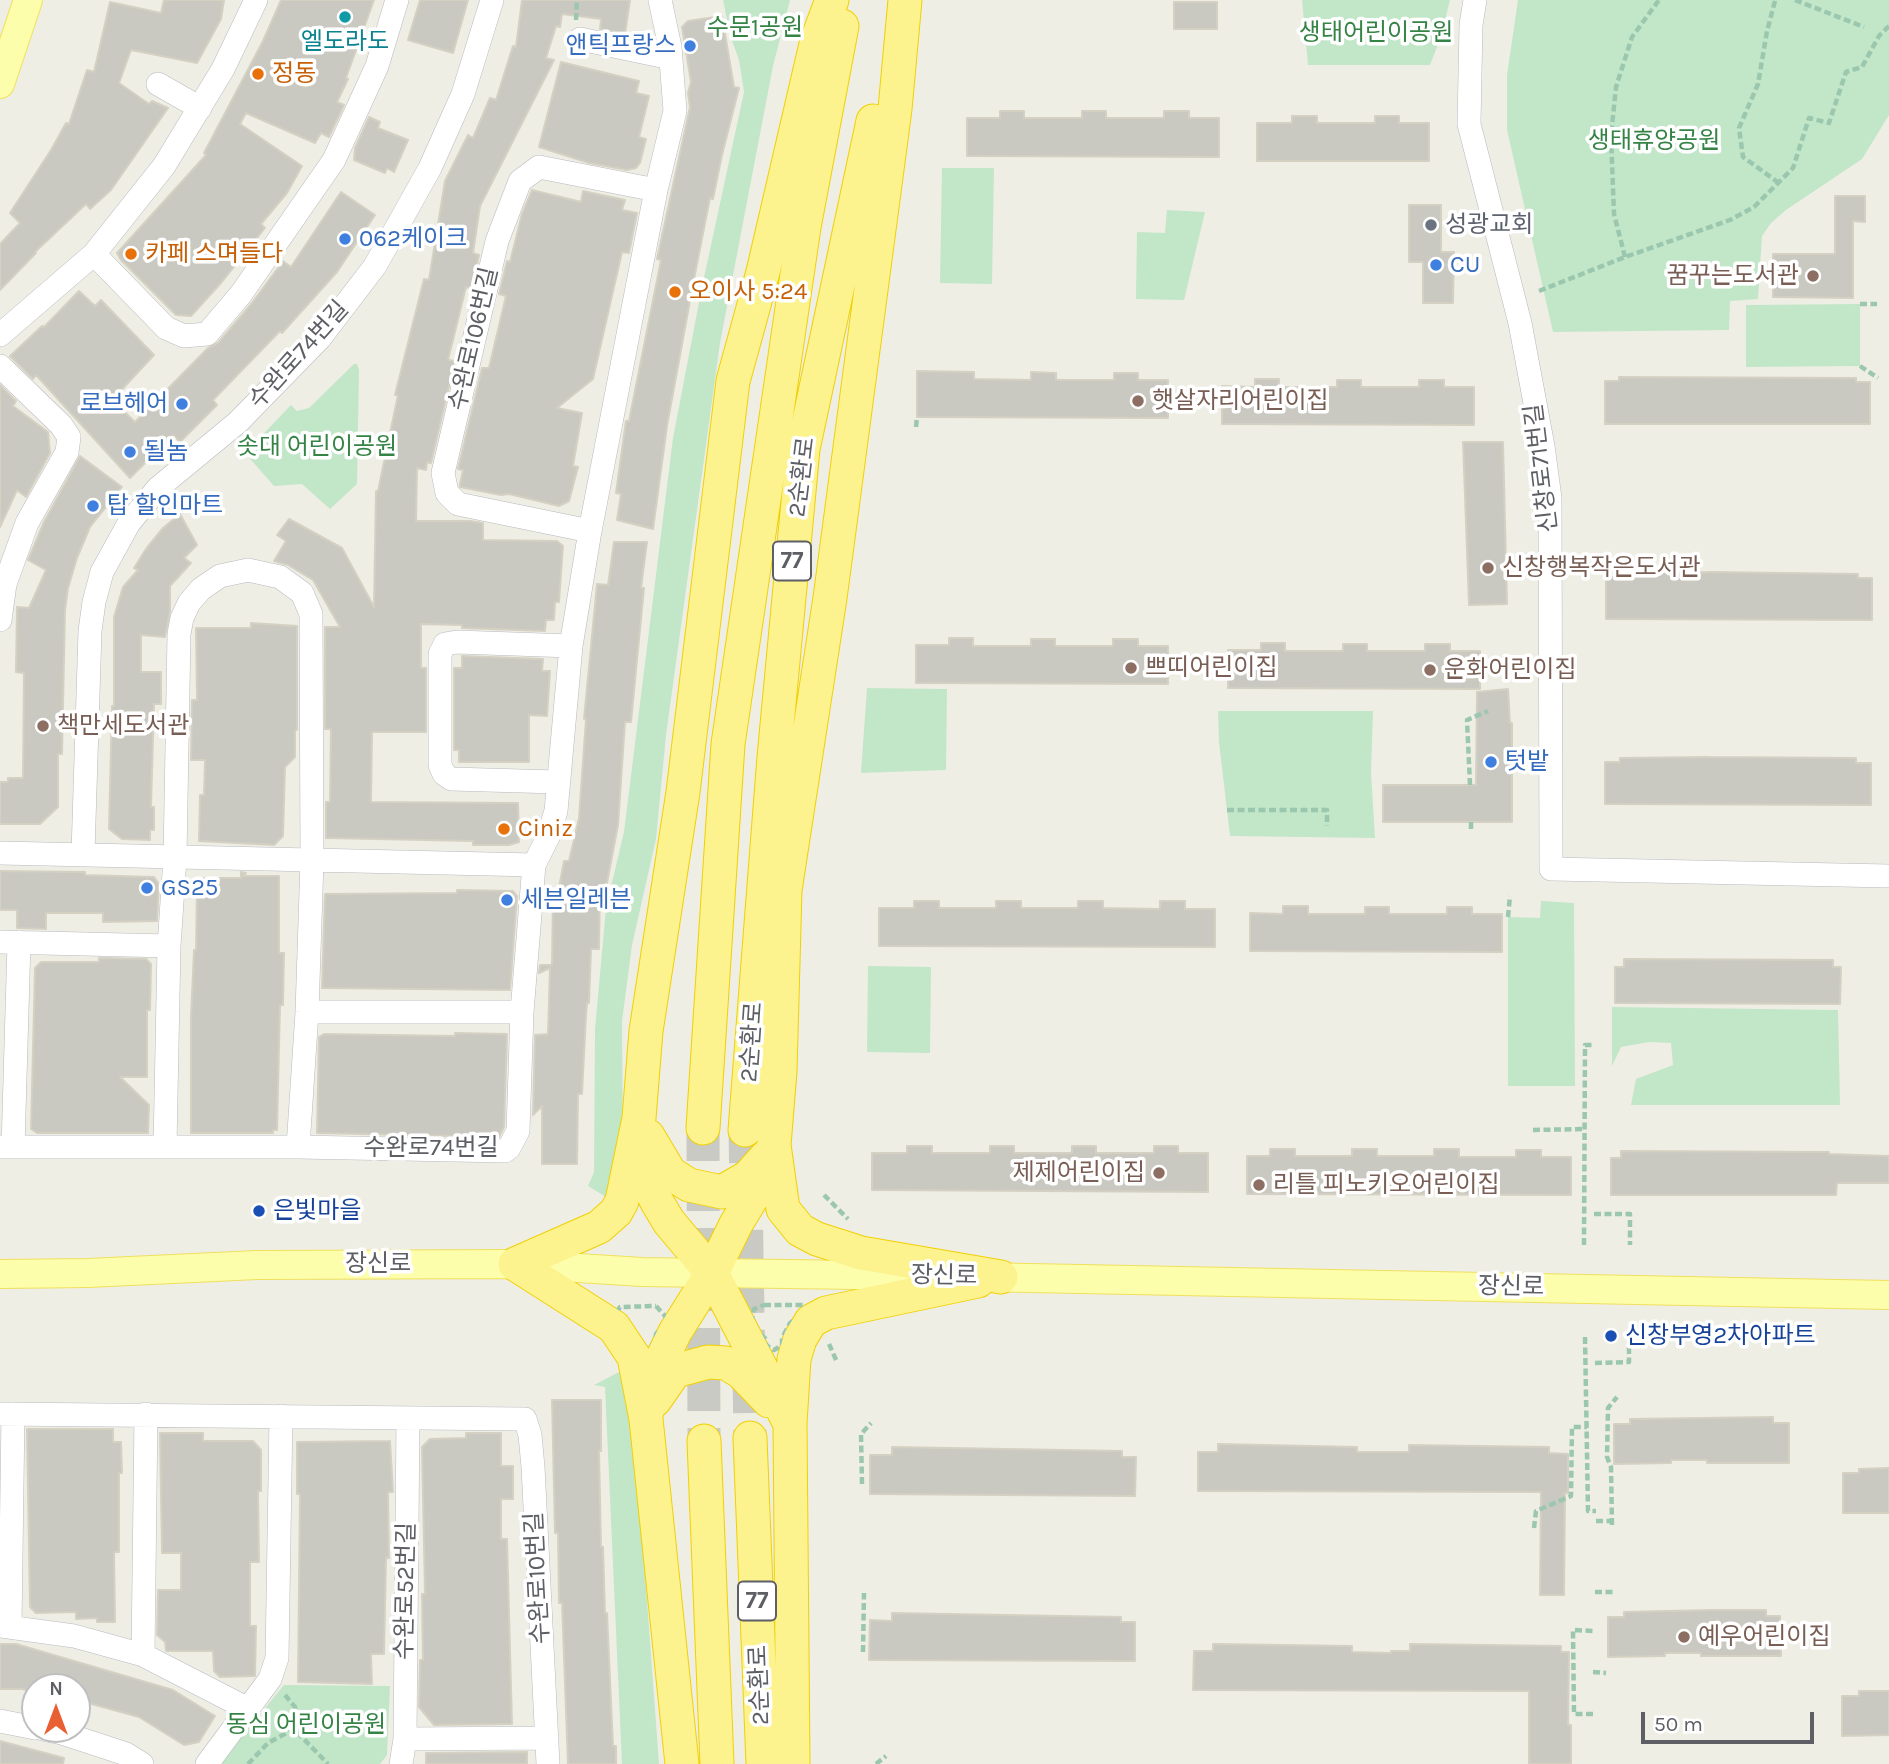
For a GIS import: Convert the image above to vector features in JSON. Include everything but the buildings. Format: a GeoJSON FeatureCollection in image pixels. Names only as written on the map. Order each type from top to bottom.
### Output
{"type":"FeatureCollection","features":[{"type":"Feature","properties":{"kind":"highway"},"geometry":{"type":"LineString","coordinates":[[515,1264],[598,1227],[616,1212],[622,1201],[639,1118],[646,1031],[683,792],[733,381],[763,272],[817,40],[832,0]]}},
{"type":"Feature","properties":{"kind":"highway","name":"2순환로"},"geometry":{"type":"LineString","coordinates":[[703,1128],[728,744],[804,227],[847,0]]}},
{"type":"Feature","properties":{"kind":"highway","name":"2순환로"},"geometry":{"type":"LineString","coordinates":[[745,1130],[774,757],[803,449],[898,0]]}},
{"type":"Feature","properties":{"kind":"highway"},"geometry":{"type":"LineString","coordinates":[[646,1419],[658,1367],[764,1178],[774,1145],[780,1071],[785,890],[830,598],[893,123],[905,0]]}},
{"type":"Feature","properties":{"kind":"highway"},"geometry":{"type":"LineString","coordinates":[[639,1118],[670,1173],[689,1185],[722,1192],[748,1177],[774,1145]]}},
{"type":"Feature","properties":{"kind":"highway"},"geometry":{"type":"LineString","coordinates":[[639,1118],[649,1185],[669,1222],[712,1273],[790,1423]]}},
{"type":"Feature","properties":{"kind":"highway"},"geometry":{"type":"LineString","coordinates":[[774,1145],[783,1209],[800,1230],[817,1239],[861,1253],[1001,1277]]}},
{"type":"Feature","properties":{"kind":"highway"},"geometry":{"type":"LineString","coordinates":[[515,1264],[614,1327],[634,1357],[646,1419],[682,1764]]}},
{"type":"Feature","properties":{"kind":"highway"},"geometry":{"type":"LineString","coordinates":[[793,1764],[790,1423],[794,1359],[800,1339],[811,1321],[826,1312],[1001,1277]]}},
{"type":"Feature","properties":{"kind":"highway"},"geometry":{"type":"LineString","coordinates":[[646,1419],[674,1371],[708,1362],[726,1363],[741,1372],[790,1423]]}},
{"type":"Feature","properties":{"kind":"highway","name":"2순환로"},"geometry":{"type":"LineString","coordinates":[[750,1438],[763,1764]]}},
{"type":"Feature","properties":{"kind":"highway","name":"2순환로"},"geometry":{"type":"LineString","coordinates":[[704,1440],[717,1764]]}},
{"type":"Feature","properties":{"kind":"main road"},"geometry":{"type":"LineString","coordinates":[[0,84],[28,0]]}},
{"type":"Feature","properties":{"kind":"main road","name":"장신로"},"geometry":{"type":"LineString","coordinates":[[0,1274],[257,1265],[515,1264],[642,1272],[1889,1295]]}},
{"type":"Feature","properties":{"kind":"street"},"geometry":{"type":"LineString","coordinates":[[0,335],[94,254],[164,166],[223,69],[256,0]]}},
{"type":"Feature","properties":{"kind":"street"},"geometry":{"type":"LineString","coordinates":[[94,254],[166,328],[184,337],[207,334],[242,295],[334,160],[377,66],[397,0]]}},
{"type":"Feature","properties":{"kind":"street","name":"수완로74번길"},"geometry":{"type":"LineString","coordinates":[[83,853],[90,631],[102,572],[129,523],[158,488],[238,422],[320,338],[375,266],[430,168],[463,94],[492,0]]}},
{"type":"Feature","properties":{"kind":"street"},"geometry":{"type":"LineString","coordinates":[[0,853],[534,865],[548,837],[556,811],[571,646],[590,531],[656,190],[676,111],[671,58],[660,0]]}},
{"type":"Feature","properties":{"kind":"street","name":"신창로71번길"},"geometry":{"type":"LineString","coordinates":[[1475,0],[1471,25],[1469,124],[1520,323],[1544,446],[1550,498],[1551,869],[1889,876]]}},
{"type":"Feature","properties":{"kind":"street"},"geometry":{"type":"LineString","coordinates":[[580,38],[671,58]]}},
{"type":"Feature","properties":{"kind":"street"},"geometry":{"type":"LineString","coordinates":[[158,84],[200,108]]}},
{"type":"Feature","properties":{"kind":"street","name":"수완로106번길"},"geometry":{"type":"LineString","coordinates":[[590,531],[458,504],[447,493],[443,473],[497,241],[520,181],[539,167],[656,190]]}},
{"type":"Feature","properties":{"kind":"street"},"geometry":{"type":"LineString","coordinates":[[0,366],[61,425],[69,438],[67,452],[27,523],[5,584],[0,620]]}},
{"type":"Feature","properties":{"kind":"street"},"geometry":{"type":"LineString","coordinates":[[165,1147],[169,946],[175,858],[179,634],[189,603],[201,589],[220,576],[248,570],[280,577],[303,593],[311,614],[312,860],[307,1012],[298,1147]]}},
{"type":"Feature","properties":{"kind":"street"},"geometry":{"type":"LineString","coordinates":[[557,782],[452,779],[444,774],[440,765],[440,654],[444,644],[457,642],[571,646]]}},
{"type":"Feature","properties":{"kind":"street","name":"수완로74번길"},"geometry":{"type":"LineString","coordinates":[[169,946],[10,942],[6,1147],[298,1147],[495,1152],[509,1148],[518,1131],[522,1012],[534,865]]}},
{"type":"Feature","properties":{"kind":"street"},"geometry":{"type":"LineString","coordinates":[[307,1012],[522,1012]]}},
{"type":"Feature","properties":{"kind":"street"},"geometry":{"type":"LineString","coordinates":[[248,1709],[143,1655],[74,1636],[5,1626],[6,1414],[408,1418]]}},
{"type":"Feature","properties":{"kind":"street"},"geometry":{"type":"LineString","coordinates":[[143,1655],[146,1414]]}},
{"type":"Feature","properties":{"kind":"street"},"geometry":{"type":"LineString","coordinates":[[206,1764],[270,1679],[277,1658],[281,1416]]}},
{"type":"Feature","properties":{"kind":"street","name":"수완로10번길"},"geometry":{"type":"LineString","coordinates":[[408,1418],[524,1419],[530,1435],[533,1467],[548,1764]]}},
{"type":"Feature","properties":{"kind":"street","name":"수완로52번길"},"geometry":{"type":"LineString","coordinates":[[401,1764],[405,1739],[408,1418]]}},
{"type":"Feature","properties":{"kind":"street"},"geometry":{"type":"LineString","coordinates":[[0,1721],[21,1725]]}},
{"type":"Feature","properties":{"kind":"street"},"geometry":{"type":"LineString","coordinates":[[405,1739],[547,1738]]}},
{"type":"Feature","properties":{"kind":"street"},"geometry":{"type":"LineString","coordinates":[[91,1743],[126,1754],[142,1764]]}},
{"type":"Feature","properties":{"kind":"path"},"geometry":{"type":"LineString","coordinates":[[1625,257],[1614,214],[1611,136],[1616,87],[1632,37],[1659,0]]}},
{"type":"Feature","properties":{"kind":"path"},"geometry":{"type":"LineString","coordinates":[[1795,0],[1864,27]]}},
{"type":"Feature","properties":{"kind":"path"},"geometry":{"type":"LineString","coordinates":[[1775,1],[1766,31],[1758,84],[1739,128],[1743,157],[1779,183]]}},
{"type":"Feature","properties":{"kind":"path"},"geometry":{"type":"LineString","coordinates":[[1539,291],[1730,220],[1754,207],[1793,168],[1809,118],[1829,123],[1846,72],[1862,67],[1879,36],[1889,26]]}},
{"type":"Feature","properties":{"kind":"path"},"geometry":{"type":"LineString","coordinates":[[1860,304],[1877,304]]}},
{"type":"Feature","properties":{"kind":"path"},"geometry":{"type":"LineString","coordinates":[[1860,366],[1878,378]]}},
{"type":"Feature","properties":{"kind":"path"},"geometry":{"type":"LineString","coordinates":[[916,417],[916,427]]}},
{"type":"Feature","properties":{"kind":"path"},"geometry":{"type":"LineString","coordinates":[[1470,785],[1467,720],[1488,711]]}},
{"type":"Feature","properties":{"kind":"path"},"geometry":{"type":"LineString","coordinates":[[1227,810],[1327,810],[1327,826]]}},
{"type":"Feature","properties":{"kind":"path"},"geometry":{"type":"LineString","coordinates":[[1471,822],[1471,829]]}},
{"type":"Feature","properties":{"kind":"path"},"geometry":{"type":"LineString","coordinates":[[1508,917],[1510,896]]}},
{"type":"Feature","properties":{"kind":"path"},"geometry":{"type":"LineString","coordinates":[[1584,1245],[1585,1045],[1592,1045]]}},
{"type":"Feature","properties":{"kind":"path"},"geometry":{"type":"LineString","coordinates":[[1533,1129],[1585,1129]]}},
{"type":"Feature","properties":{"kind":"path"},"geometry":{"type":"LineString","coordinates":[[824,1195],[853,1224]]}},
{"type":"Feature","properties":{"kind":"path"},"geometry":{"type":"LineString","coordinates":[[1594,1214],[1630,1213],[1630,1245]]}},
{"type":"Feature","properties":{"kind":"path"},"geometry":{"type":"LineString","coordinates":[[1595,1363],[1629,1362],[1629,1336]]}},
{"type":"Feature","properties":{"kind":"path"},"geometry":{"type":"LineString","coordinates":[[1585,1337],[1588,1511],[1596,1511]]}},
{"type":"Feature","properties":{"kind":"path"},"geometry":{"type":"LineString","coordinates":[[832,1346],[837,1362]]}},
{"type":"Feature","properties":{"kind":"path"},"geometry":{"type":"LineString","coordinates":[[1596,1521],[1612,1523],[1611,1467],[1607,1457],[1608,1408],[1617,1397]]}},
{"type":"Feature","properties":{"kind":"path"},"geometry":{"type":"LineString","coordinates":[[862,1484],[861,1434],[871,1423]]}},
{"type":"Feature","properties":{"kind":"path"},"geometry":{"type":"LineString","coordinates":[[1534,1528],[1536,1511],[1571,1496],[1572,1427],[1587,1427]]}},
{"type":"Feature","properties":{"kind":"path"},"geometry":{"type":"LineString","coordinates":[[1595,1592],[1613,1592]]}},
{"type":"Feature","properties":{"kind":"path"},"geometry":{"type":"LineString","coordinates":[[863,1652],[864,1593]]}},
{"type":"Feature","properties":{"kind":"path"},"geometry":{"type":"LineString","coordinates":[[1594,1631],[1573,1630],[1574,1714],[1594,1714]]}},
{"type":"Feature","properties":{"kind":"path"},"geometry":{"type":"LineString","coordinates":[[1594,1672],[1606,1673]]}},
{"type":"Feature","properties":{"kind":"path"},"geometry":{"type":"LineString","coordinates":[[270,1679],[295,1707],[294,1729],[328,1764]]}},
{"type":"Feature","properties":{"kind":"path"},"geometry":{"type":"LineString","coordinates":[[248,1764],[268,1743],[294,1729]]}},
{"type":"Feature","properties":{"kind":"path"},"geometry":{"type":"LineString","coordinates":[[876,1764],[886,1756]]}},
{"type":"Feature","properties":{"kind":"green space","name":"수문1공원"},"geometry":{"type":"Polygon","coordinates":[[[723,0],[790,0],[773,66],[720,343],[666,735],[656,839],[632,945],[622,1021],[623,1159],[606,1197],[588,1186],[594,1172],[595,1029],[606,908],[624,832],[673,438],[744,92],[739,60],[730,35],[723,0]]]}},
{"type":"Feature","properties":{"kind":"green space","name":"생태어린이공원"},"geometry":{"type":"Polygon","coordinates":[[[1302,0],[1450,0],[1441,37],[1430,65],[1308,65],[1302,0]]]}},
{"type":"Feature","properties":{"kind":"green space","name":"생태휴양공원"},"geometry":{"type":"Polygon","coordinates":[[[1518,0],[1889,0],[1889,115],[1862,159],[1771,223],[1762,236],[1758,299],[1730,301],[1729,330],[1553,332],[1507,130],[1507,75],[1518,0]]]}},
{"type":"Feature","properties":{"kind":"green space"},"geometry":{"type":"Polygon","coordinates":[[[942,168],[994,168],[992,284],[940,283],[942,168]]]}},
{"type":"Feature","properties":{"kind":"green space"},"geometry":{"type":"Polygon","coordinates":[[[1167,210],[1205,212],[1184,300],[1136,299],[1137,232],[1165,233],[1167,210]]]}},
{"type":"Feature","properties":{"kind":"green space"},"geometry":{"type":"Polygon","coordinates":[[[1860,304],[1860,366],[1746,367],[1746,305],[1860,304]]]}},
{"type":"Feature","properties":{"kind":"green space","name":"솟대 어린이공원"},"geometry":{"type":"Polygon","coordinates":[[[357,364],[359,370],[357,484],[330,509],[302,484],[274,486],[245,453],[291,405],[297,411],[309,408],[357,364]]]}},
{"type":"Feature","properties":{"kind":"green space"},"geometry":{"type":"Polygon","coordinates":[[[867,688],[947,689],[946,770],[861,773],[867,688]]]}},
{"type":"Feature","properties":{"kind":"green space"},"geometry":{"type":"Polygon","coordinates":[[[1218,711],[1373,711],[1371,772],[1375,838],[1230,836],[1218,711]]]}},
{"type":"Feature","properties":{"kind":"green space"},"geometry":{"type":"Polygon","coordinates":[[[1541,901],[1574,903],[1575,1086],[1508,1086],[1508,917],[1540,918],[1541,901]]]}},
{"type":"Feature","properties":{"kind":"green space"},"geometry":{"type":"Polygon","coordinates":[[[868,966],[931,967],[930,1053],[867,1052],[868,966]]]}},
{"type":"Feature","properties":{"kind":"green space"},"geometry":{"type":"Polygon","coordinates":[[[1612,1007],[1838,1010],[1840,1105],[1631,1105],[1636,1079],[1673,1065],[1671,1043],[1649,1042],[1621,1047],[1612,1066],[1612,1007]]]}},
{"type":"Feature","properties":{"kind":"green space"},"geometry":{"type":"Polygon","coordinates":[[[627,1368],[631,1382],[659,1764],[622,1764],[605,1387],[594,1385],[627,1368]]]}},
{"type":"Feature","properties":{"kind":"green space","name":"동심 어린이공원"},"geometry":{"type":"Polygon","coordinates":[[[284,1685],[390,1686],[387,1755],[380,1764],[222,1764],[224,1758],[284,1685]]]}},
{"type":"Feature","properties":{"kind":"tunnel"},"geometry":{"type":"LineString","coordinates":[[703,1128],[704,1441]]}},
{"type":"Feature","properties":{"kind":"tunnel"},"geometry":{"type":"LineString","coordinates":[[745,1130],[750,1438]]}},
{"type":"Feature","properties":{"kind":"place","name":"엘도라도"},"geometry":{"type":"Point","coordinates":[345,17]}},
{"type":"Feature","properties":{"kind":"place","name":"앤틱프랑스"},"geometry":{"type":"Point","coordinates":[690,46]}},
{"type":"Feature","properties":{"kind":"place","name":"정동"},"geometry":{"type":"Point","coordinates":[258,74]}},
{"type":"Feature","properties":{"kind":"place","name":"성광교회"},"geometry":{"type":"Point","coordinates":[1431,225]}},
{"type":"Feature","properties":{"kind":"place","name":"062케이크"},"geometry":{"type":"Point","coordinates":[345,239]}},
{"type":"Feature","properties":{"kind":"place","name":"카페 스며들다"},"geometry":{"type":"Point","coordinates":[131,254]}},
{"type":"Feature","properties":{"kind":"place","name":"CU"},"geometry":{"type":"Point","coordinates":[1436,265]}},
{"type":"Feature","properties":{"kind":"place","name":"꿈꾸는도서관"},"geometry":{"type":"Point","coordinates":[1813,276]}},
{"type":"Feature","properties":{"kind":"place","name":"오이사 5:24"},"geometry":{"type":"Point","coordinates":[675,292]}},
{"type":"Feature","properties":{"kind":"place","name":"햇살자리어린이집"},"geometry":{"type":"Point","coordinates":[1138,401]}},
{"type":"Feature","properties":{"kind":"place","name":"로브헤어"},"geometry":{"type":"Point","coordinates":[182,404]}},
{"type":"Feature","properties":{"kind":"place","name":"될놈"},"geometry":{"type":"Point","coordinates":[130,452]}},
{"type":"Feature","properties":{"kind":"place","name":"탑 할인마트"},"geometry":{"type":"Point","coordinates":[93,506]}},
{"type":"Feature","properties":{"kind":"place","name":"신창행복작은도서관"},"geometry":{"type":"Point","coordinates":[1488,568]}},
{"type":"Feature","properties":{"kind":"place","name":"쁘띠어린이집"},"geometry":{"type":"Point","coordinates":[1131,668]}},
{"type":"Feature","properties":{"kind":"place","name":"운화어린이집"},"geometry":{"type":"Point","coordinates":[1430,670]}},
{"type":"Feature","properties":{"kind":"place","name":"책만세도서관"},"geometry":{"type":"Point","coordinates":[43,726]}},
{"type":"Feature","properties":{"kind":"place","name":"텃밭"},"geometry":{"type":"Point","coordinates":[1491,762]}},
{"type":"Feature","properties":{"kind":"place","name":"Ciniz"},"geometry":{"type":"Point","coordinates":[504,829]}},
{"type":"Feature","properties":{"kind":"place","name":"GS25"},"geometry":{"type":"Point","coordinates":[147,888]}},
{"type":"Feature","properties":{"kind":"place","name":"세븐일레븐"},"geometry":{"type":"Point","coordinates":[507,900]}},
{"type":"Feature","properties":{"kind":"place","name":"제제어린이집"},"geometry":{"type":"Point","coordinates":[1159,1173]}},
{"type":"Feature","properties":{"kind":"place","name":"리틀 피노키오어린이집"},"geometry":{"type":"Point","coordinates":[1259,1185]}},
{"type":"Feature","properties":{"kind":"place","name":"은빛마을"},"geometry":{"type":"Point","coordinates":[259,1211]}},
{"type":"Feature","properties":{"kind":"place","name":"신창부영2차아파트"},"geometry":{"type":"Point","coordinates":[1611,1336]}},
{"type":"Feature","properties":{"kind":"place","name":"예우어린이집"},"geometry":{"type":"Point","coordinates":[1684,1637]}}]}
